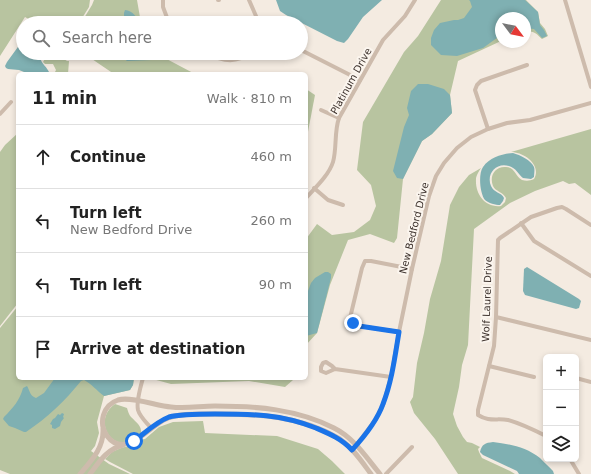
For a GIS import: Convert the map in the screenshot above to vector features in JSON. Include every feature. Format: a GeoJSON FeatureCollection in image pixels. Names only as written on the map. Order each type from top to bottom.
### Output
{"type":"FeatureCollection","features":[{"type":"Feature","properties":{"kind":"street"},"geometry":{"type":"LineString","coordinates":[[163,0],[162,8],[166,16]]}},
{"type":"Feature","properties":{"kind":"street"},"geometry":{"type":"LineString","coordinates":[[250,0],[256,16]]}},
{"type":"Feature","properties":{"kind":"street","name":"Platinum Drive"},"geometry":{"type":"LineString","coordinates":[[308,196],[332,164],[339,118],[383,40],[405,16],[416,0]]}},
{"type":"Feature","properties":{"kind":"street"},"geometry":{"type":"LineString","coordinates":[[565,0],[591,87]]}},
{"type":"Feature","properties":{"kind":"street"},"geometry":{"type":"LineString","coordinates":[[308,54],[360,80]]}},
{"type":"Feature","properties":{"kind":"street"},"geometry":{"type":"LineString","coordinates":[[223,60],[236,60]]}},
{"type":"Feature","properties":{"kind":"street"},"geometry":{"type":"LineString","coordinates":[[488,128],[475,90],[477,85],[481,81],[527,65]]}},
{"type":"Feature","properties":{"kind":"street"},"geometry":{"type":"LineString","coordinates":[[0,114],[11,102]]}},
{"type":"Feature","properties":{"kind":"street","name":"New Bedford Drive"},"geometry":{"type":"LineString","coordinates":[[352,450],[376,419],[383,405],[391,377],[412,269],[429,196],[436,176],[444,163],[458,148],[488,128],[507,123],[530,120],[591,103]]}},
{"type":"Feature","properties":{"kind":"street"},"geometry":{"type":"LineString","coordinates":[[321,110],[339,118]]}},
{"type":"Feature","properties":{"kind":"street"},"geometry":{"type":"LineString","coordinates":[[314,188],[328,200],[342,205]]}},
{"type":"Feature","properties":{"kind":"street","name":"Wolf Laurel Drive"},"geometry":{"type":"LineString","coordinates":[[543,435],[521,424],[506,420],[484,419],[478,416],[478,410],[494,346],[498,240],[531,217],[562,207],[591,225]]}},
{"type":"Feature","properties":{"kind":"street"},"geometry":{"type":"LineString","coordinates":[[521,223],[534,241],[591,276]]}},
{"type":"Feature","properties":{"kind":"street"},"geometry":{"type":"LineString","coordinates":[[399,332],[359,326],[353,323],[350,318],[365,261],[412,269]]}},
{"type":"Feature","properties":{"kind":"street"},"geometry":{"type":"LineString","coordinates":[[496,317],[591,340]]}},
{"type":"Feature","properties":{"kind":"street"},"geometry":{"type":"LineString","coordinates":[[489,366],[534,377]]}},
{"type":"Feature","properties":{"kind":"street"},"geometry":{"type":"LineString","coordinates":[[335,369],[391,377]]}},
{"type":"Feature","properties":{"kind":"street"},"geometry":{"type":"LineString","coordinates":[[579,379],[591,382]]}},
{"type":"Feature","properties":{"kind":"street"},"geometry":{"type":"LineString","coordinates":[[143,380],[138,401],[139,412],[151,428]]}},
{"type":"Feature","properties":{"kind":"street"},"geometry":{"type":"LineString","coordinates":[[80,474],[100,448],[103,438],[102,420],[106,410],[118,400],[123,399],[172,407],[247,406],[289,412],[314,419],[346,435],[357,445],[380,474]]}},
{"type":"Feature","properties":{"kind":"street"},"geometry":{"type":"LineString","coordinates":[[204,407],[204,414]]}},
{"type":"Feature","properties":{"kind":"street"},"geometry":{"type":"LineString","coordinates":[[90,474],[102,458],[109,452],[117,447],[134,441],[162,420],[174,416],[246,414],[274,416],[291,420],[330,434],[341,440],[352,450],[371,474]]}},
{"type":"Feature","properties":{"kind":"street"},"geometry":{"type":"LineString","coordinates":[[102,426],[112,440],[120,444],[127,444]]}},
{"type":"Feature","properties":{"kind":"street"},"geometry":{"type":"LineString","coordinates":[[386,474],[412,447]]}},
{"type":"Feature","properties":{"kind":"street"},"geometry":{"type":"LineString","coordinates":[[572,462],[579,474]]}},
{"type":"Feature","properties":{"kind":"green space"},"geometry":{"type":"Polygon","coordinates":[[[0,0],[90,0],[89,7],[83,16],[16,16],[16,31],[0,56],[0,0]]]}},
{"type":"Feature","properties":{"kind":"green space"},"geometry":{"type":"Polygon","coordinates":[[[94,0],[137,0],[140,16],[85,16],[94,0]]]}},
{"type":"Feature","properties":{"kind":"green space"},"geometry":{"type":"Polygon","coordinates":[[[441,0],[526,0],[538,12],[540,23],[548,36],[542,39],[531,31],[531,12],[495,12],[495,44],[458,61],[450,95],[452,113],[432,134],[422,141],[403,179],[397,238],[394,243],[370,234],[348,240],[330,285],[317,333],[308,343],[308,236],[317,224],[332,235],[354,232],[370,220],[376,206],[371,185],[357,170],[363,122],[404,52],[418,36],[441,0]]]}},
{"type":"Feature","properties":{"kind":"green space"},"geometry":{"type":"Polygon","coordinates":[[[44,60],[69,61],[68,72],[55,72],[56,70],[53,64],[45,64],[43,62],[44,60]]]}},
{"type":"Feature","properties":{"kind":"green space"},"geometry":{"type":"Polygon","coordinates":[[[93,60],[169,60],[191,72],[111,72],[93,60]]]}},
{"type":"Feature","properties":{"kind":"green space"},"geometry":{"type":"Polygon","coordinates":[[[308,90],[315,95],[308,132],[308,90]]]}},
{"type":"Feature","properties":{"kind":"green space"},"geometry":{"type":"Polygon","coordinates":[[[591,129],[591,195],[575,183],[569,184],[563,181],[535,191],[510,203],[474,229],[468,345],[462,365],[453,414],[457,426],[467,442],[480,447],[478,449],[482,458],[515,474],[458,474],[435,439],[414,413],[410,402],[413,397],[417,363],[430,299],[441,261],[450,205],[459,187],[469,175],[481,168],[476,179],[479,195],[490,205],[501,206],[505,202],[506,198],[493,186],[492,175],[496,170],[502,167],[509,167],[522,180],[525,181],[534,179],[536,174],[534,164],[530,160],[521,154],[511,152],[591,129]]]}},
{"type":"Feature","properties":{"kind":"green space"},"geometry":{"type":"Polygon","coordinates":[[[16,135],[16,306],[0,326],[0,152],[16,135]]]}},
{"type":"Feature","properties":{"kind":"green space"},"geometry":{"type":"Polygon","coordinates":[[[16,308],[16,380],[134,380],[130,390],[104,396],[97,422],[99,433],[95,446],[91,451],[109,464],[130,474],[10,474],[0,470],[0,328],[16,308]]]}},
{"type":"Feature","properties":{"kind":"green space"},"geometry":{"type":"Polygon","coordinates":[[[156,380],[293,380],[285,387],[249,381],[171,384],[156,380]]]}},
{"type":"Feature","properties":{"kind":"green space"},"geometry":{"type":"Polygon","coordinates":[[[115,404],[127,408],[130,416],[141,428],[141,433],[131,441],[123,443],[116,441],[110,437],[106,431],[105,417],[115,404]]]}},
{"type":"Feature","properties":{"kind":"green space"},"geometry":{"type":"Polygon","coordinates":[[[203,421],[205,433],[277,436],[318,449],[345,474],[133,474],[105,459],[112,452],[132,445],[138,440],[145,439],[159,427],[173,422],[203,421]]]}},
{"type":"Feature","properties":{"kind":"water"},"geometry":{"type":"Polygon","coordinates":[[[276,0],[382,0],[363,17],[344,43],[308,26],[308,16],[288,16],[280,11],[276,0]]]}},
{"type":"Feature","properties":{"kind":"water"},"geometry":{"type":"Polygon","coordinates":[[[469,0],[525,0],[538,12],[540,25],[547,36],[542,38],[534,29],[531,29],[531,12],[495,12],[495,39],[483,48],[457,56],[441,55],[431,45],[431,38],[434,30],[440,23],[464,18],[472,7],[469,0]]]}},
{"type":"Feature","properties":{"kind":"water"},"geometry":{"type":"Polygon","coordinates":[[[125,10],[130,11],[136,16],[124,16],[125,10]]]}},
{"type":"Feature","properties":{"kind":"water"},"geometry":{"type":"Polygon","coordinates":[[[16,50],[16,60],[41,60],[49,72],[24,72],[8,69],[5,66],[16,50]]]}},
{"type":"Feature","properties":{"kind":"water"},"geometry":{"type":"Polygon","coordinates":[[[126,60],[152,60],[127,61],[126,60]]]}},
{"type":"Feature","properties":{"kind":"water"},"geometry":{"type":"Polygon","coordinates":[[[418,84],[428,84],[444,89],[450,95],[452,113],[432,134],[422,141],[403,179],[397,178],[393,171],[404,127],[409,115],[407,108],[411,91],[418,84]]]}},
{"type":"Feature","properties":{"kind":"water"},"geometry":{"type":"Polygon","coordinates":[[[513,153],[525,158],[533,164],[534,177],[531,179],[523,178],[509,166],[504,165],[496,167],[491,173],[491,186],[504,198],[500,205],[488,202],[483,197],[481,189],[481,170],[489,161],[496,157],[513,153]]]}},
{"type":"Feature","properties":{"kind":"water"},"geometry":{"type":"Polygon","coordinates":[[[527,267],[579,299],[581,301],[579,308],[576,309],[525,295],[523,291],[524,269],[527,267]]]}},
{"type":"Feature","properties":{"kind":"water"},"geometry":{"type":"Polygon","coordinates":[[[325,272],[331,274],[317,333],[308,335],[308,291],[315,278],[325,272]]]}},
{"type":"Feature","properties":{"kind":"water"},"geometry":{"type":"Polygon","coordinates":[[[54,380],[84,380],[81,381],[55,409],[26,432],[9,426],[3,419],[18,400],[23,388],[27,386],[31,395],[36,398],[44,393],[54,380]]]}},
{"type":"Feature","properties":{"kind":"water"},"geometry":{"type":"Polygon","coordinates":[[[84,380],[134,380],[130,390],[104,396],[84,380]]]}},
{"type":"Feature","properties":{"kind":"water"},"geometry":{"type":"Polygon","coordinates":[[[62,413],[64,414],[64,418],[60,426],[55,429],[52,428],[52,425],[50,424],[53,419],[58,414],[60,415],[62,413]]]}},
{"type":"Feature","properties":{"kind":"water"},"geometry":{"type":"Polygon","coordinates":[[[493,442],[512,445],[529,451],[540,458],[553,471],[554,474],[519,474],[517,471],[483,455],[480,452],[484,444],[493,442]]]}},
{"type":"Feature","properties":{"kind":"route"},"geometry":{"type":"LineString","coordinates":[[134,441],[159,422],[174,416],[246,414],[274,416],[310,426],[341,440],[352,450],[376,419],[383,405],[391,377],[399,332],[359,326],[353,323]]}}]}
